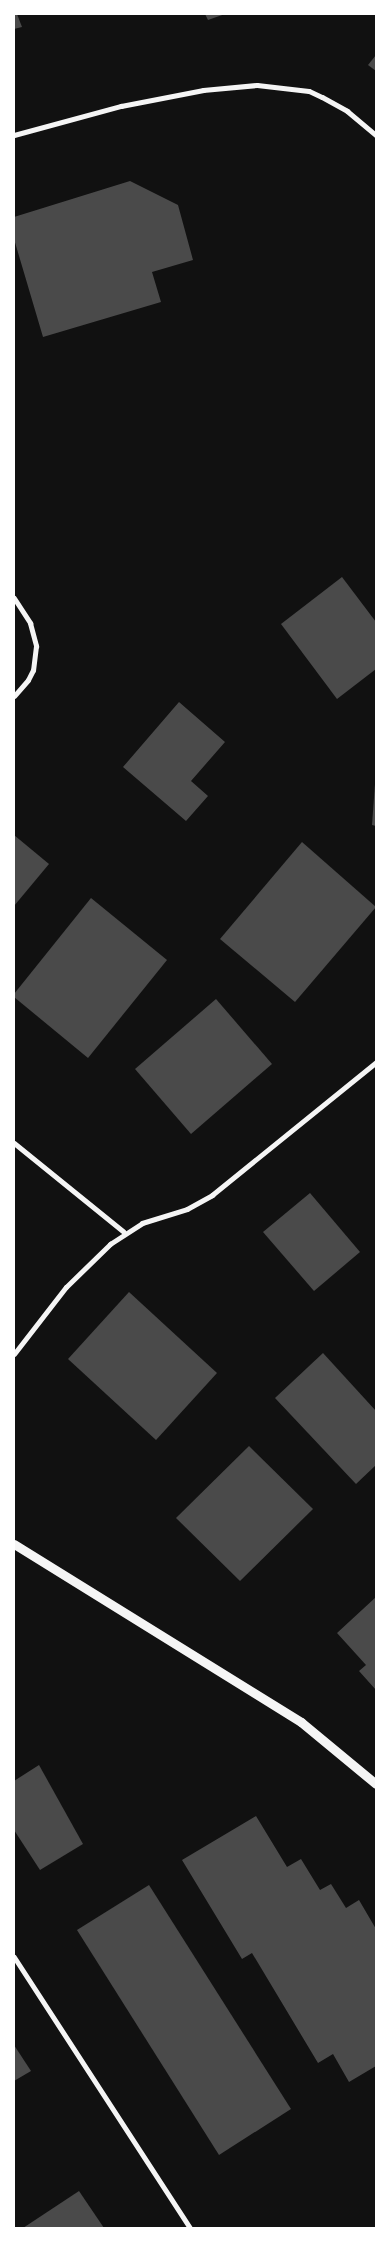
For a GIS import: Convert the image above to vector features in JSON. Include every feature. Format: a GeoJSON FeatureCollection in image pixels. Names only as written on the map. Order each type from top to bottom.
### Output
{"type":"FeatureCollection","features":[{"type":"Feature","properties":{"kind":"street"},"geometry":{"type":"LineString","coordinates":[[14,135],[121,106],[203,90],[256,85],[309,91],[322,96],[347,111],[376,135]]}},
{"type":"Feature","properties":{"kind":"street"},"geometry":{"type":"LineString","coordinates":[[14,598],[30,623],[36,646],[32,670],[28,680],[14,696]]}},
{"type":"Feature","properties":{"kind":"street"},"geometry":{"type":"LineString","coordinates":[[14,1354],[66,1287],[124,1232],[142,1223],[187,1209],[212,1195],[376,1062]]}},
{"type":"Feature","properties":{"kind":"street"},"geometry":{"type":"LineString","coordinates":[[14,1143],[124,1232]]}},
{"type":"Feature","properties":{"kind":"street"},"geometry":{"type":"LineString","coordinates":[[14,1544],[300,1722],[376,1784]]}},
{"type":"Feature","properties":{"kind":"street"},"geometry":{"type":"LineString","coordinates":[[14,1957],[190,2228]]}},
{"type":"Feature","properties":{"kind":"building"},"geometry":{"type":"Polygon","coordinates":[[[14,14],[17,14],[22,27],[14,29],[14,14]]]}},
{"type":"Feature","properties":{"kind":"building"},"geometry":{"type":"Polygon","coordinates":[[[205,14],[225,14],[208,20],[205,14]]]}},
{"type":"Feature","properties":{"kind":"building"},"geometry":{"type":"Polygon","coordinates":[[[376,55],[376,71],[368,65],[376,55]]]}},
{"type":"Feature","properties":{"kind":"building"},"geometry":{"type":"Polygon","coordinates":[[[130,181],[178,205],[193,260],[152,272],[161,302],[43,337],[14,239],[14,217],[130,181]]]}},
{"type":"Feature","properties":{"kind":"building"},"geometry":{"type":"Polygon","coordinates":[[[342,577],[376,622],[376,669],[337,699],[281,624],[342,577]]]}},
{"type":"Feature","properties":{"kind":"building"},"geometry":{"type":"Polygon","coordinates":[[[179,702],[225,742],[191,781],[208,796],[186,821],[123,767],[179,702]]]}},
{"type":"Feature","properties":{"kind":"building"},"geometry":{"type":"Polygon","coordinates":[[[376,784],[376,826],[372,825],[376,784]]]}},
{"type":"Feature","properties":{"kind":"building"},"geometry":{"type":"Polygon","coordinates":[[[14,835],[49,864],[14,906],[14,835]]]}},
{"type":"Feature","properties":{"kind":"building"},"geometry":{"type":"Polygon","coordinates":[[[302,842],[376,907],[295,1002],[220,939],[302,842]]]}},
{"type":"Feature","properties":{"kind":"building"},"geometry":{"type":"Polygon","coordinates":[[[91,898],[167,960],[88,1058],[14,997],[14,994],[91,898]]]}},
{"type":"Feature","properties":{"kind":"building"},"geometry":{"type":"Polygon","coordinates":[[[216,999],[272,1064],[191,1134],[135,1069],[216,999]]]}},
{"type":"Feature","properties":{"kind":"building"},"geometry":{"type":"Polygon","coordinates":[[[310,1193],[360,1252],[314,1291],[263,1232],[310,1193]]]}},
{"type":"Feature","properties":{"kind":"building"},"geometry":{"type":"Polygon","coordinates":[[[129,1292],[217,1373],[156,1440],[68,1359],[129,1292]]]}},
{"type":"Feature","properties":{"kind":"building"},"geometry":{"type":"Polygon","coordinates":[[[323,1353],[376,1411],[376,1465],[356,1484],[275,1398],[323,1353]]]}},
{"type":"Feature","properties":{"kind":"building"},"geometry":{"type":"Polygon","coordinates":[[[249,1446],[313,1509],[240,1581],[176,1518],[249,1446]]]}},
{"type":"Feature","properties":{"kind":"building"},"geometry":{"type":"Polygon","coordinates":[[[376,1597],[376,1690],[359,1671],[366,1665],[337,1633],[376,1597]]]}},
{"type":"Feature","properties":{"kind":"building"},"geometry":{"type":"Polygon","coordinates":[[[39,1765],[83,1844],[40,1870],[14,1830],[14,1781],[39,1765]]]}},
{"type":"Feature","properties":{"kind":"building"},"geometry":{"type":"Polygon","coordinates":[[[256,1816],[287,1867],[301,1859],[320,1890],[331,1884],[346,1908],[359,1900],[376,1929],[376,2066],[349,2082],[333,2054],[318,2063],[252,1953],[242,1959],[182,1860],[256,1816]]]}},
{"type":"Feature","properties":{"kind":"building"},"geometry":{"type":"Polygon","coordinates":[[[149,1885],[291,2109],[219,2155],[77,1930],[149,1885]]]}},
{"type":"Feature","properties":{"kind":"building"},"geometry":{"type":"Polygon","coordinates":[[[14,2045],[31,2071],[14,2081],[14,2045]]]}},
{"type":"Feature","properties":{"kind":"building"},"geometry":{"type":"Polygon","coordinates":[[[79,2191],[104,2228],[23,2228],[79,2191]]]}}]}
